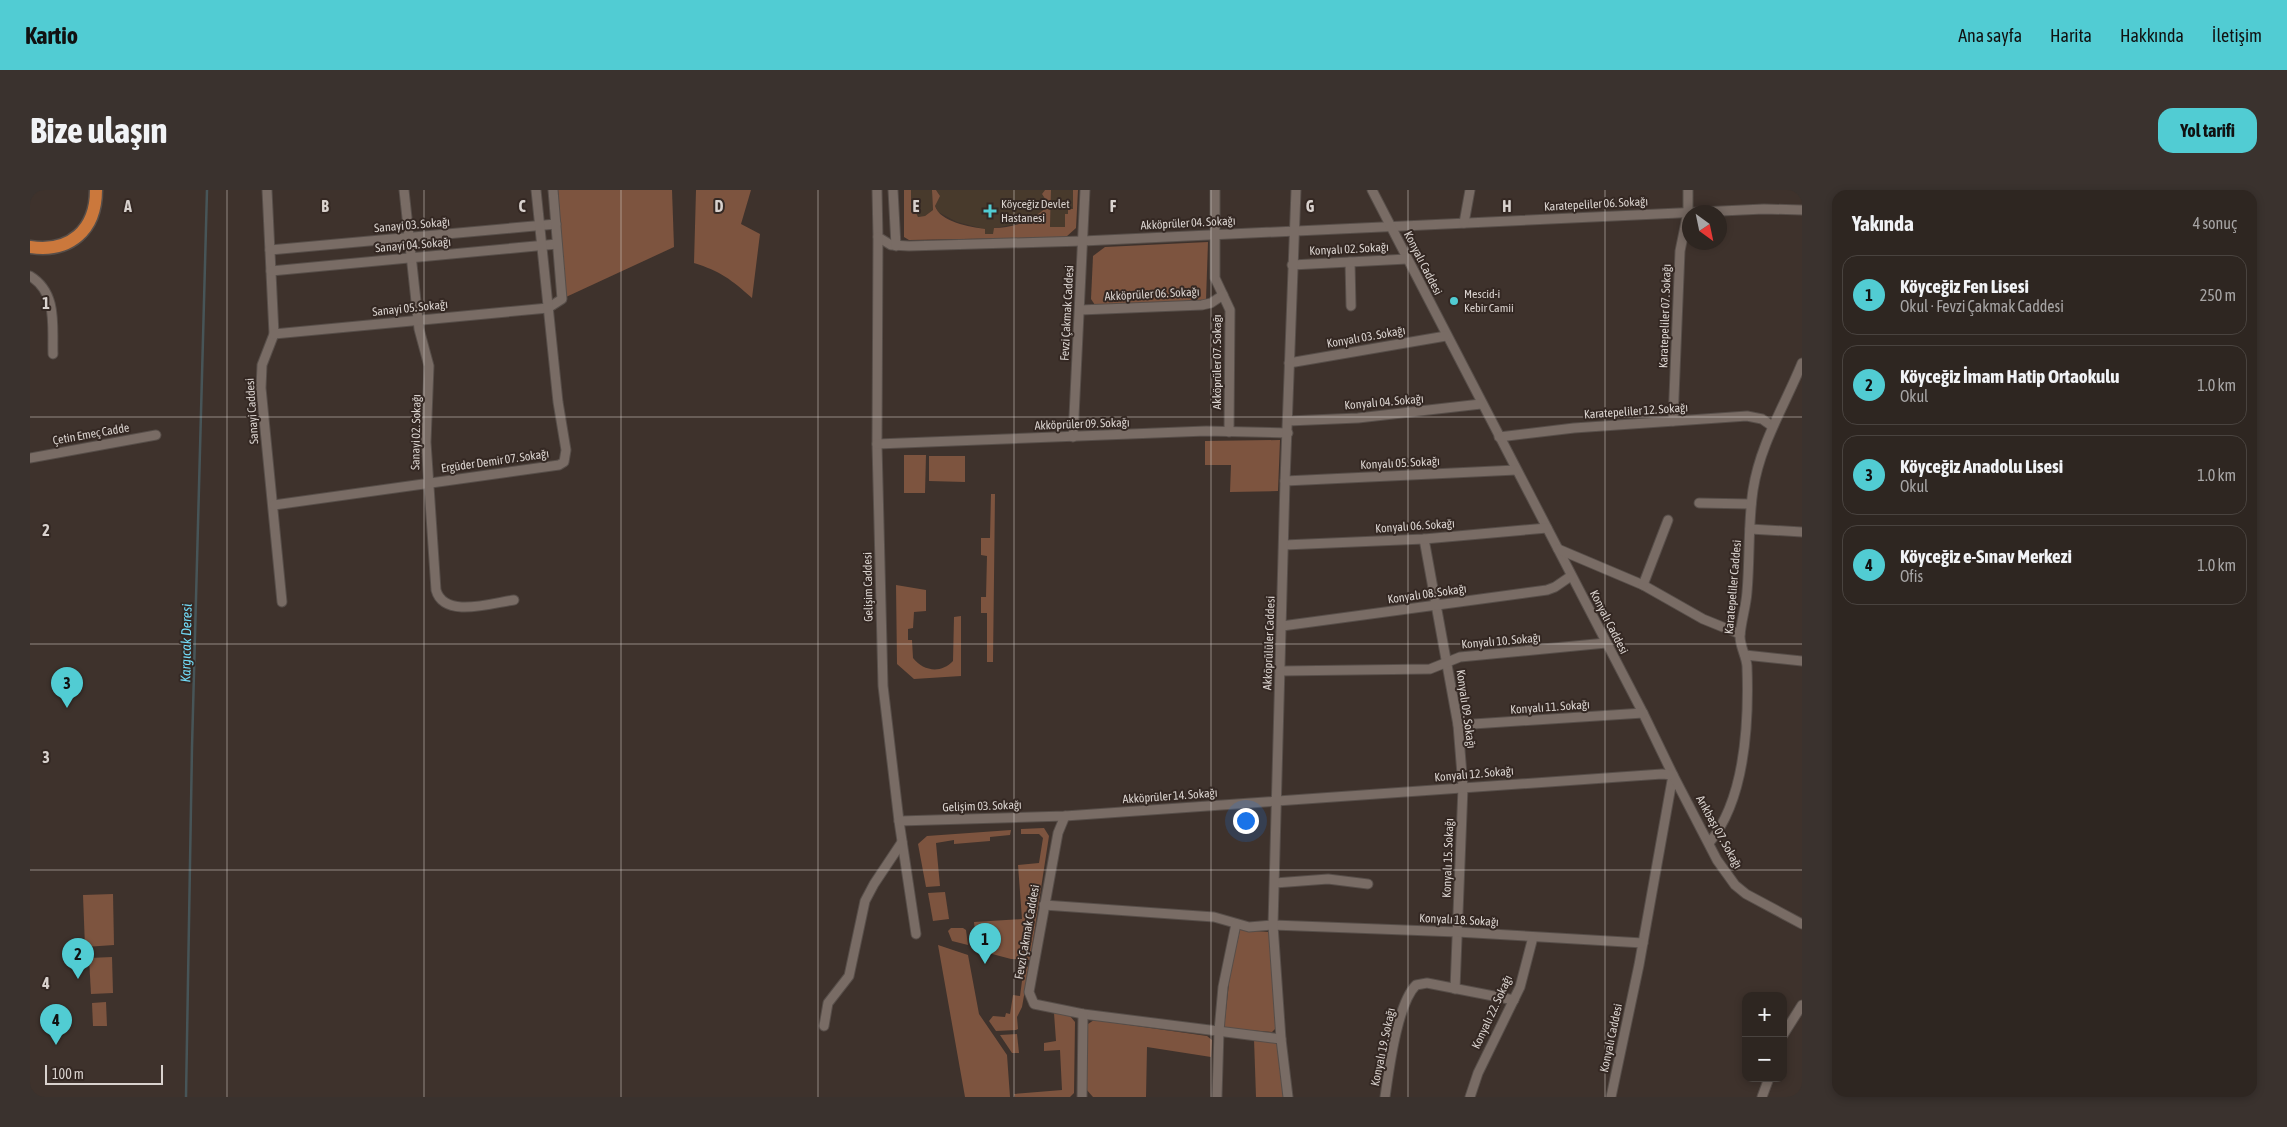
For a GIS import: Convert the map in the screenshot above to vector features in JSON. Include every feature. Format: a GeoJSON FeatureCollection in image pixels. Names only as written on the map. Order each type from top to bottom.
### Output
{"type":"FeatureCollection","features":[{"type":"Feature","properties":{"kind":"highway"},"geometry":{"type":"LineString","coordinates":[[30,247],[57,247],[74,240],[91,218],[95,208],[96,190]]}},
{"type":"Feature","properties":{"kind":"street","name":"Sanayi Caddesi"},"geometry":{"type":"LineString","coordinates":[[267,190],[274,334],[262,365],[261,382],[282,602]]}},
{"type":"Feature","properties":{"kind":"street","name":"Sanayi 02. Sokağı"},"geometry":{"type":"LineString","coordinates":[[404,190],[418,320],[429,366],[426,424],[428,483],[436,590],[441,600],[447,604],[464,607],[514,600]]}},
{"type":"Feature","properties":{"kind":"street"},"geometry":{"type":"LineString","coordinates":[[536,190],[548,308],[562,299],[552,190]]}},
{"type":"Feature","properties":{"kind":"street","name":"Gelişim Caddesi"},"geometry":{"type":"LineString","coordinates":[[877,190],[877,444],[883,686],[899,821],[916,934]]}},
{"type":"Feature","properties":{"kind":"street"},"geometry":{"type":"LineString","coordinates":[[878,237],[896,246],[893,190]]}},
{"type":"Feature","properties":{"kind":"street","name":"Fevzi Çakmak Caddesi"},"geometry":{"type":"LineString","coordinates":[[1073,437],[1085,190]]}},
{"type":"Feature","properties":{"kind":"street","name":"Akköprüler 07. Sokağı"},"geometry":{"type":"LineString","coordinates":[[1215,190],[1215,278],[1230,310],[1229,432]]}},
{"type":"Feature","properties":{"kind":"street","name":"Akköprülüler Caddesi"},"geometry":{"type":"LineString","coordinates":[[1288,1097],[1281,1039],[1273,925],[1278,801],[1285,481],[1296,190]]}},
{"type":"Feature","properties":{"kind":"street","name":"Konyalı Caddesi"},"geometry":{"type":"LineString","coordinates":[[1372,190],[1446,336],[1644,713],[1674,775],[1643,944],[1611,1097]]}},
{"type":"Feature","properties":{"kind":"street"},"geometry":{"type":"LineString","coordinates":[[1464,223],[1470,190]]}},
{"type":"Feature","properties":{"kind":"street","name":"Karatepeliler 07. Sokağı"},"geometry":{"type":"LineString","coordinates":[[1688,190],[1688,205]]}},
{"type":"Feature","properties":{"kind":"street","name":"Karatepeliler 06. Sokağı"},"geometry":{"type":"LineString","coordinates":[[1727,210],[1802,210]]}},
{"type":"Feature","properties":{"kind":"street","name":"Karatepeliler 06. Sokağı"},"geometry":{"type":"LineString","coordinates":[[1391,226],[1682,212]]}},
{"type":"Feature","properties":{"kind":"street","name":"Sanayi 03. Sokağı"},"geometry":{"type":"LineString","coordinates":[[270,250],[556,224]]}},
{"type":"Feature","properties":{"kind":"street","name":"Akköprüler 04. Sokağı"},"geometry":{"type":"LineString","coordinates":[[896,246],[1083,241],[1391,226]]}},
{"type":"Feature","properties":{"kind":"street","name":"Karatepeliler 07. Sokağı"},"geometry":{"type":"LineString","coordinates":[[1673,421],[1680,251],[1682,241]]}},
{"type":"Feature","properties":{"kind":"street","name":"Sanayi 04. Sokağı"},"geometry":{"type":"LineString","coordinates":[[271,270],[557,244]]}},
{"type":"Feature","properties":{"kind":"street","name":"Konyalı 02. Sokağı"},"geometry":{"type":"LineString","coordinates":[[1292,265],[1407,259]]}},
{"type":"Feature","properties":{"kind":"street"},"geometry":{"type":"LineString","coordinates":[[1350,262],[1352,306]]}},
{"type":"Feature","properties":{"kind":"street"},"geometry":{"type":"LineString","coordinates":[[30,276],[44,289],[51,307],[53,354]]}},
{"type":"Feature","properties":{"kind":"street","name":"Akköprüler 06. Sokağı"},"geometry":{"type":"LineString","coordinates":[[1080,310],[1202,305],[1216,300],[1223,295]]}},
{"type":"Feature","properties":{"kind":"street","name":"Sanayi 05. Sokağı"},"geometry":{"type":"LineString","coordinates":[[274,334],[548,308]]}},
{"type":"Feature","properties":{"kind":"street","name":"Ergüder Demir 07. Sokağı"},"geometry":{"type":"LineString","coordinates":[[274,504],[564,462],[566,450],[558,402],[548,308]]}},
{"type":"Feature","properties":{"kind":"street","name":"Konyalı 03. Sokağı"},"geometry":{"type":"LineString","coordinates":[[1290,363],[1446,336]]}},
{"type":"Feature","properties":{"kind":"street","name":"Karatepeliler Caddesi"},"geometry":{"type":"LineString","coordinates":[[1709,843],[1729,812],[1741,764],[1746,707],[1747,664],[1740,634],[1747,594],[1751,504],[1757,471],[1772,426],[1802,363]]}},
{"type":"Feature","properties":{"kind":"street","name":"Konyalı 04. Sokağı"},"geometry":{"type":"LineString","coordinates":[[1288,421],[1358,418],[1482,404]]}},
{"type":"Feature","properties":{"kind":"street","name":"Karatepeliler 12. Sokağı"},"geometry":{"type":"LineString","coordinates":[[1499,437],[1574,428],[1747,416],[1762,419],[1772,426]]}},
{"type":"Feature","properties":{"kind":"street","name":"Akköprüler 09. Sokağı"},"geometry":{"type":"LineString","coordinates":[[877,444],[1229,432],[1288,433]]}},
{"type":"Feature","properties":{"kind":"street","name":"Çetin Emeç Cadde"},"geometry":{"type":"LineString","coordinates":[[30,458],[156,435]]}},
{"type":"Feature","properties":{"kind":"street","name":"Konyalı 05. Sokağı"},"geometry":{"type":"LineString","coordinates":[[1285,481],[1516,470]]}},
{"type":"Feature","properties":{"kind":"street"},"geometry":{"type":"LineString","coordinates":[[1699,503],[1751,504]]}},
{"type":"Feature","properties":{"kind":"street"},"geometry":{"type":"LineString","coordinates":[[1643,585],[1668,520]]}},
{"type":"Feature","properties":{"kind":"street","name":"Konyalı 06. Sokağı"},"geometry":{"type":"LineString","coordinates":[[1284,545],[1424,539],[1547,528]]}},
{"type":"Feature","properties":{"kind":"street"},"geometry":{"type":"LineString","coordinates":[[1750,529],[1802,532]]}},
{"type":"Feature","properties":{"kind":"street","name":"Konyalı 09. Sokağı"},"geometry":{"type":"LineString","coordinates":[[1424,539],[1458,725],[1463,787]]}},
{"type":"Feature","properties":{"kind":"street"},"geometry":{"type":"LineString","coordinates":[[1558,549],[1643,585],[1703,619],[1740,634]]}},
{"type":"Feature","properties":{"kind":"street","name":"Konyalı 08. Sokağı"},"geometry":{"type":"LineString","coordinates":[[1282,626],[1547,590],[1571,576]]}},
{"type":"Feature","properties":{"kind":"street","name":"Konyalı 10. Sokağı"},"geometry":{"type":"LineString","coordinates":[[1280,671],[1430,669],[1460,657],[1606,643]]}},
{"type":"Feature","properties":{"kind":"street"},"geometry":{"type":"LineString","coordinates":[[1745,655],[1802,661]]}},
{"type":"Feature","properties":{"kind":"street","name":"Konyalı 11. Sokağı"},"geometry":{"type":"LineString","coordinates":[[1458,725],[1644,713]]}},
{"type":"Feature","properties":{"kind":"street","name":"Konyalı 12. Sokağı"},"geometry":{"type":"LineString","coordinates":[[1278,801],[1651,773],[1674,775]]}},
{"type":"Feature","properties":{"kind":"street","name":"Arıkbaşı 07. Sokağı"},"geometry":{"type":"LineString","coordinates":[[1674,775],[1709,843],[1734,885],[1746,894],[1802,924]]}},
{"type":"Feature","properties":{"kind":"street","name":"Konyalı 15. Sokağı"},"geometry":{"type":"LineString","coordinates":[[1455,989],[1463,787]]}},
{"type":"Feature","properties":{"kind":"street","name":"Akköprüler 14. Sokağı"},"geometry":{"type":"LineString","coordinates":[[1065,816],[1278,801]]}},
{"type":"Feature","properties":{"kind":"street","name":"Fevzi Çakmak Caddesi"},"geometry":{"type":"LineString","coordinates":[[1065,816],[1058,833],[1044,905],[1030,996],[1032,1001],[1039,1006],[1083,1014]]}},
{"type":"Feature","properties":{"kind":"street","name":"Gelişim 03. Sokağı"},"geometry":{"type":"LineString","coordinates":[[899,821],[1065,816]]}},
{"type":"Feature","properties":{"kind":"street"},"geometry":{"type":"LineString","coordinates":[[824,1026],[828,1003],[849,976],[866,901],[874,884],[902,842]]}},
{"type":"Feature","properties":{"kind":"street"},"geometry":{"type":"LineString","coordinates":[[1275,883],[1321,878],[1368,884]]}},
{"type":"Feature","properties":{"kind":"street","name":"Konyalı 18. Sokağı"},"geometry":{"type":"LineString","coordinates":[[1044,905],[1224,918],[1236,924],[1249,927],[1273,925],[1457,932],[1643,944]]}},
{"type":"Feature","properties":{"kind":"street"},"geometry":{"type":"LineString","coordinates":[[1217,1097],[1219,1031],[1224,980],[1236,924]]}},
{"type":"Feature","properties":{"kind":"street","name":"Konyalı 22. Sokağı"},"geometry":{"type":"LineString","coordinates":[[1470,1097],[1478,1073],[1522,980],[1533,937]]}},
{"type":"Feature","properties":{"kind":"street","name":"Konyalı 19. Sokağı"},"geometry":{"type":"LineString","coordinates":[[1385,1097],[1396,1034],[1405,1004],[1412,989],[1421,983],[1514,1000]]}},
{"type":"Feature","properties":{"kind":"street"},"geometry":{"type":"LineString","coordinates":[[1787,1029],[1802,1005]]}},
{"type":"Feature","properties":{"kind":"street"},"geometry":{"type":"LineString","coordinates":[[1082,1097],[1083,1014],[1281,1039]]}},
{"type":"Feature","properties":{"kind":"street"},"geometry":{"type":"LineString","coordinates":[[1762,1097],[1768,1082]]}},
{"type":"Feature","properties":{"kind":"shaded area"},"geometry":{"type":"Polygon","coordinates":[[[558,190],[672,190],[674,247],[566,297],[558,190]]]}},
{"type":"Feature","properties":{"kind":"shaded area"},"geometry":{"type":"Polygon","coordinates":[[[696,190],[751,190],[741,224],[760,234],[752,298],[725,277],[711,269],[694,263],[696,190]]]}},
{"type":"Feature","properties":{"kind":"shaded area"},"geometry":{"type":"Polygon","coordinates":[[[904,190],[911,190],[911,212],[916,213],[918,217],[925,216],[933,210],[932,190],[936,190],[940,196],[935,206],[943,216],[956,223],[985,229],[985,234],[993,234],[994,228],[1017,225],[1030,219],[1049,205],[1042,194],[1045,190],[1051,190],[1050,227],[1065,227],[1065,214],[1068,214],[1068,209],[1073,209],[1073,190],[1078,190],[1076,228],[1066,237],[909,240],[904,237],[904,190]]]}},
{"type":"Feature","properties":{"kind":"shaded area"},"geometry":{"type":"Polygon","coordinates":[[[911,190],[932,190],[933,210],[925,216],[918,217],[911,212],[911,190]]]}},
{"type":"Feature","properties":{"kind":"shaded area","name":"Köyceğiz Devlet Hastanesi"},"geometry":{"type":"Polygon","coordinates":[[[936,190],[1045,190],[1042,194],[1049,205],[1041,213],[1022,223],[994,228],[994,234],[985,234],[984,229],[957,222],[938,212],[935,206],[939,194],[936,190]]]}},
{"type":"Feature","properties":{"kind":"shaded area","name":"Köyceğiz Devlet Hastanesi"},"geometry":{"type":"Polygon","coordinates":[[[1051,190],[1073,190],[1073,209],[1068,214],[1066,227],[1050,227],[1051,190]]]}},
{"type":"Feature","properties":{"kind":"shaded area"},"geometry":{"type":"Polygon","coordinates":[[[1208,242],[1206,300],[1095,305],[1091,299],[1093,256],[1105,247],[1208,242]]]}},
{"type":"Feature","properties":{"kind":"shaded area"},"geometry":{"type":"Polygon","coordinates":[[[1280,440],[1278,491],[1230,492],[1231,465],[1205,465],[1205,441],[1280,440]]]}},
{"type":"Feature","properties":{"kind":"shaded area"},"geometry":{"type":"Polygon","coordinates":[[[904,455],[926,455],[925,493],[904,493],[904,455]]]}},
{"type":"Feature","properties":{"kind":"shaded area"},"geometry":{"type":"Polygon","coordinates":[[[929,456],[965,456],[965,482],[929,481],[929,456]]]}},
{"type":"Feature","properties":{"kind":"shaded area"},"geometry":{"type":"Polygon","coordinates":[[[991,494],[995,494],[993,662],[987,662],[987,613],[981,613],[981,597],[986,597],[987,556],[981,555],[981,538],[990,538],[991,494]]]}},
{"type":"Feature","properties":{"kind":"shaded area"},"geometry":{"type":"Polygon","coordinates":[[[896,585],[926,590],[926,611],[914,612],[913,628],[908,629],[908,640],[912,640],[913,658],[922,666],[938,669],[953,661],[954,617],[961,616],[961,676],[914,679],[897,664],[896,585]]]}},
{"type":"Feature","properties":{"kind":"shaded area"},"geometry":{"type":"Polygon","coordinates":[[[1044,828],[1049,836],[1030,960],[1011,959],[977,950],[974,922],[1022,919],[1018,865],[1039,863],[1043,838],[1039,834],[1021,834],[1021,829],[1044,828]]]}},
{"type":"Feature","properties":{"kind":"shaded area"},"geometry":{"type":"Polygon","coordinates":[[[1011,830],[1010,835],[990,837],[990,841],[954,844],[954,840],[936,843],[940,886],[926,887],[918,844],[927,836],[1011,830]]]}},
{"type":"Feature","properties":{"kind":"shaded area"},"geometry":{"type":"Polygon","coordinates":[[[945,892],[949,919],[933,921],[928,893],[945,892]]]}},
{"type":"Feature","properties":{"kind":"shaded area"},"geometry":{"type":"Polygon","coordinates":[[[113,894],[114,945],[85,947],[83,895],[113,894]]]}},
{"type":"Feature","properties":{"kind":"shaded area"},"geometry":{"type":"Polygon","coordinates":[[[951,928],[963,928],[966,930],[968,945],[952,941],[948,931],[951,928]]]}},
{"type":"Feature","properties":{"kind":"shaded area"},"geometry":{"type":"Polygon","coordinates":[[[1240,930],[1269,932],[1276,1028],[1272,1032],[1224,1028],[1230,974],[1240,930]]]}},
{"type":"Feature","properties":{"kind":"shaded area"},"geometry":{"type":"Polygon","coordinates":[[[938,945],[968,955],[979,1014],[1007,1055],[1010,1097],[965,1097],[938,945]]]}},
{"type":"Feature","properties":{"kind":"shaded area"},"geometry":{"type":"Polygon","coordinates":[[[112,957],[113,993],[91,994],[89,958],[112,957]]]}},
{"type":"Feature","properties":{"kind":"shaded area"},"geometry":{"type":"Polygon","coordinates":[[[1024,966],[1029,967],[1022,1007],[1017,1017],[1018,1029],[996,1031],[989,1021],[993,1016],[1005,1017],[1006,1013],[1010,1014],[1013,995],[1020,996],[1024,966]]]}},
{"type":"Feature","properties":{"kind":"shaded area"},"geometry":{"type":"Polygon","coordinates":[[[106,1002],[107,1026],[93,1026],[92,1003],[106,1002]]]}},
{"type":"Feature","properties":{"kind":"shaded area"},"geometry":{"type":"Polygon","coordinates":[[[1054,1013],[1070,1016],[1075,1022],[1074,1093],[1070,1097],[1015,1097],[1014,1094],[1062,1090],[1060,1050],[1044,1051],[1044,1043],[1056,1041],[1054,1013]]]}},
{"type":"Feature","properties":{"kind":"shaded area"},"geometry":{"type":"Polygon","coordinates":[[[1094,1020],[1207,1036],[1212,1040],[1211,1057],[1147,1047],[1146,1097],[1093,1097],[1086,1089],[1088,1024],[1094,1020]]]}},
{"type":"Feature","properties":{"kind":"shaded area"},"geometry":{"type":"Polygon","coordinates":[[[1017,1034],[1019,1053],[1012,1053],[1000,1035],[1017,1034]]]}},
{"type":"Feature","properties":{"kind":"shaded area"},"geometry":{"type":"Polygon","coordinates":[[[1254,1039],[1277,1042],[1283,1097],[1256,1097],[1254,1039]]]}},
{"type":"Feature","properties":{"kind":"waterway","name":"Kargıcak Deresi"},"geometry":{"type":"LineString","coordinates":[[186,1097],[192,747],[207,190]]}},
{"type":"Feature","properties":{"kind":"place","name":"Köyceğiz Devlet Hastanesi"},"geometry":{"type":"Point","coordinates":[990,211]}},
{"type":"Feature","properties":{"kind":"place","name":"Mescid-i Kebir Camii"},"geometry":{"type":"Point","coordinates":[1454,301]}},
{"type":"Feature","properties":{"kind":"place","name":"Köyceğiz Anadolu Lisesi"},"geometry":{"type":"Point","coordinates":[67,708]}},
{"type":"Feature","properties":{"kind":"place","name":"Köyceğiz Fen Lisesi"},"geometry":{"type":"Point","coordinates":[985,964]}},
{"type":"Feature","properties":{"kind":"place","name":"Köyceğiz İmam Hatip Ortaokulu"},"geometry":{"type":"Point","coordinates":[78,979]}},
{"type":"Feature","properties":{"kind":"place","name":"Köyceğiz e-Sınav Merkezi"},"geometry":{"type":"Point","coordinates":[56,1045]}}]}
